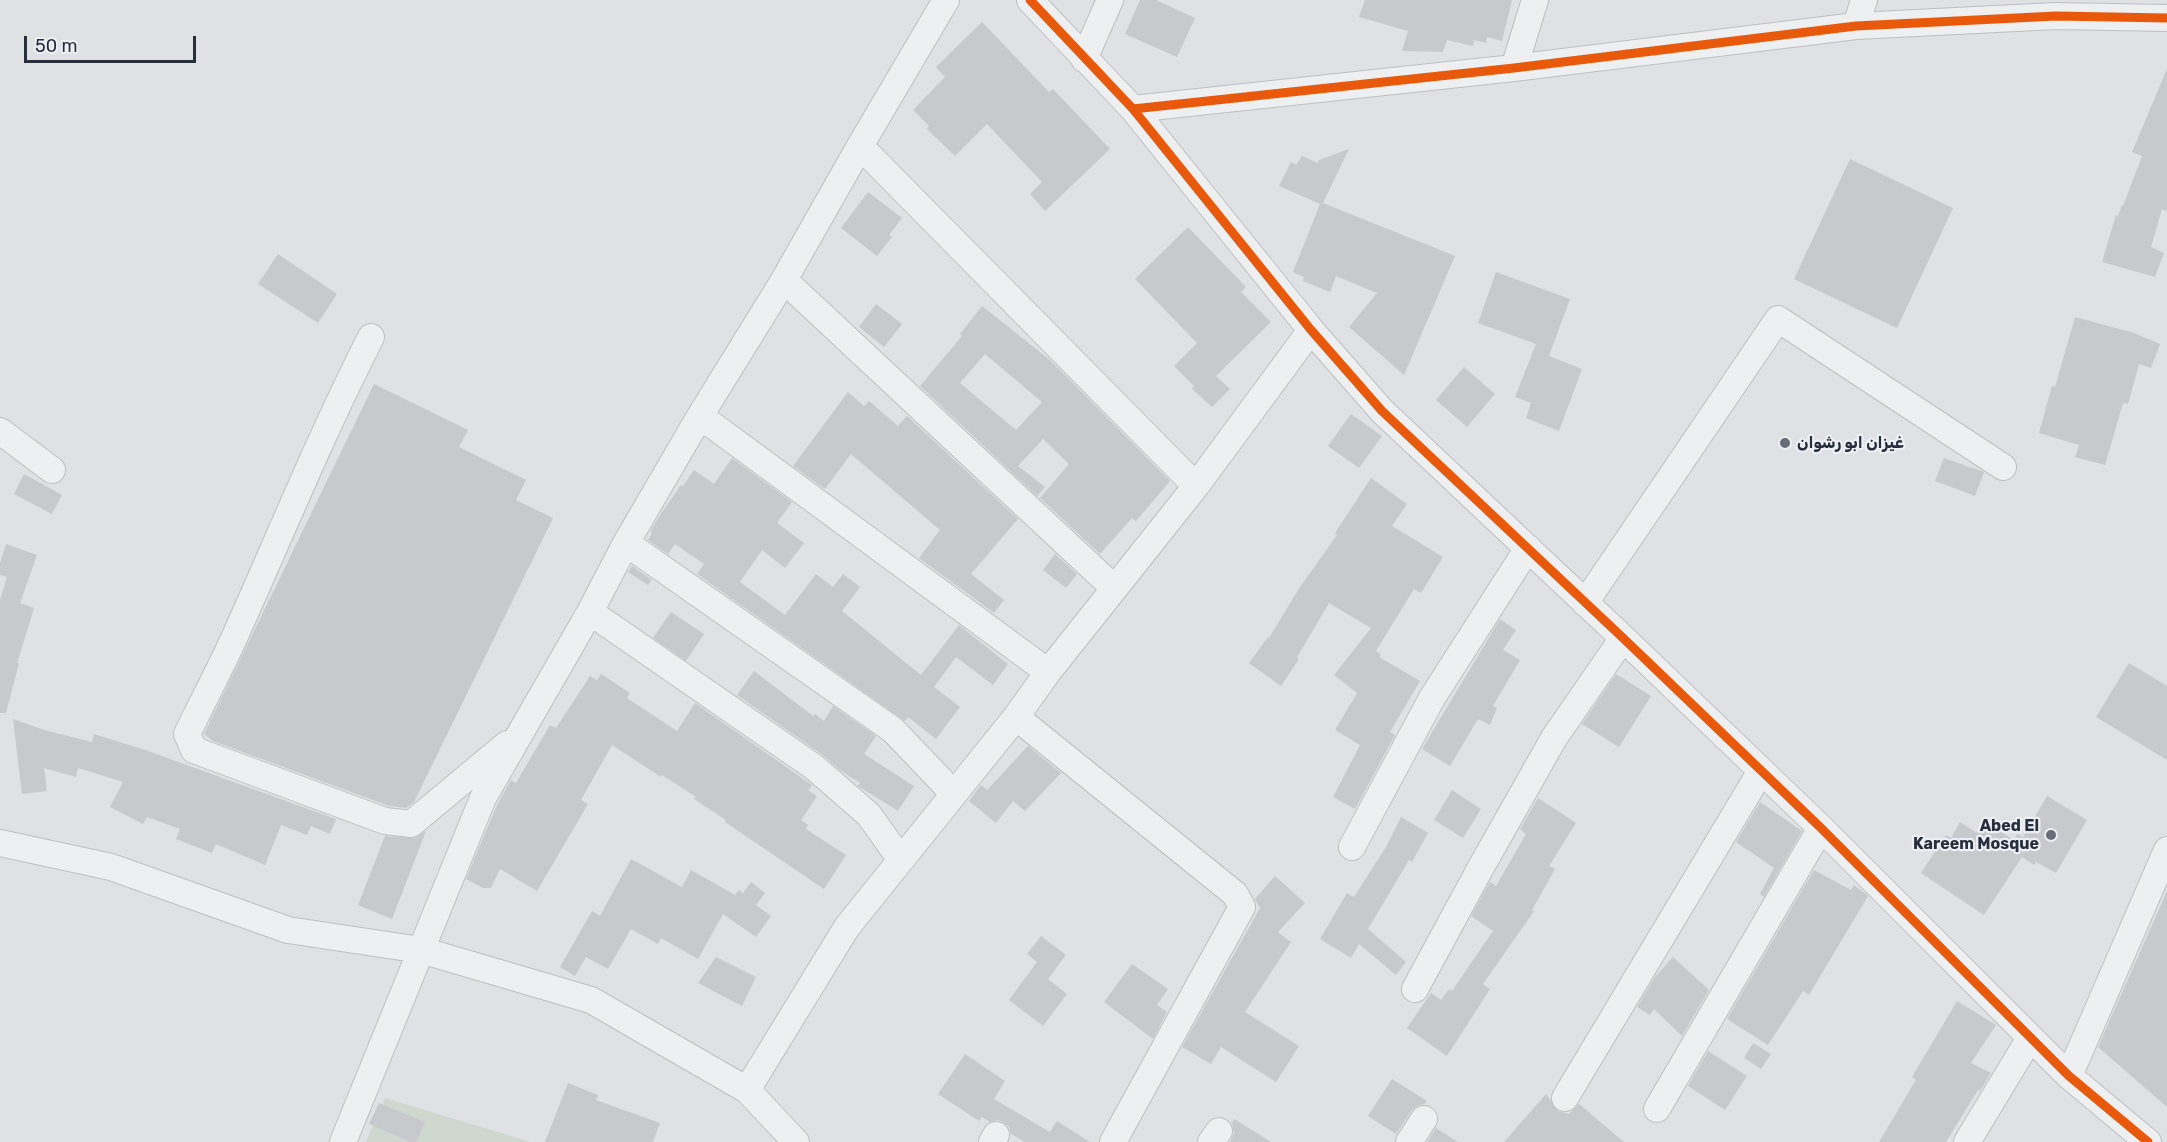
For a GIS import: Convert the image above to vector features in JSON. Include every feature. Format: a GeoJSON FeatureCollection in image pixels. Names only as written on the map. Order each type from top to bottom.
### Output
{"type":"FeatureCollection","features":[{"type":"Feature","properties":{"kind":"street"},"geometry":{"type":"LineString","coordinates":[[342,1142],[483,798],[590,612],[626,543],[700,416],[784,280],[946,0]]}},
{"type":"Feature","properties":{"kind":"street"},"geometry":{"type":"LineString","coordinates":[[1030,0],[1133,110],[1311,330],[1382,411],[1821,828],[2068,1076],[2142,1139]]}},
{"type":"Feature","properties":{"kind":"street"},"geometry":{"type":"LineString","coordinates":[[1084,59],[1110,0]]}},
{"type":"Feature","properties":{"kind":"street"},"geometry":{"type":"LineString","coordinates":[[1514,68],[1535,0]]}},
{"type":"Feature","properties":{"kind":"street"},"geometry":{"type":"LineString","coordinates":[[1856,26],[1864,0]]}},
{"type":"Feature","properties":{"kind":"street"},"geometry":{"type":"LineString","coordinates":[[1133,110],[1514,68],[1856,26],[2056,15],[2167,18]]}},
{"type":"Feature","properties":{"kind":"street"},"geometry":{"type":"LineString","coordinates":[[860,146],[1196,486]]}},
{"type":"Feature","properties":{"kind":"street"},"geometry":{"type":"LineString","coordinates":[[784,280],[1114,588]]}},
{"type":"Feature","properties":{"kind":"street"},"geometry":{"type":"LineString","coordinates":[[1585,603],[1778,319],[2003,467]]}},
{"type":"Feature","properties":{"kind":"street"},"geometry":{"type":"LineString","coordinates":[[747,1090],[847,927],[1016,717],[1048,672],[1196,486],[1311,330]]}},
{"type":"Feature","properties":{"kind":"street"},"geometry":{"type":"LineString","coordinates":[[371,338],[343,392],[234,638],[187,734],[194,750],[386,821],[411,824],[522,732]]}},
{"type":"Feature","properties":{"kind":"street"},"geometry":{"type":"LineString","coordinates":[[700,416],[1048,672]]}},
{"type":"Feature","properties":{"kind":"street"},"geometry":{"type":"LineString","coordinates":[[0,431],[52,470]]}},
{"type":"Feature","properties":{"kind":"street"},"geometry":{"type":"LineString","coordinates":[[626,543],[893,730],[954,794]]}},
{"type":"Feature","properties":{"kind":"street"},"geometry":{"type":"LineString","coordinates":[[1353,847],[1432,698],[1528,548]]}},
{"type":"Feature","properties":{"kind":"street"},"geometry":{"type":"LineString","coordinates":[[590,612],[814,767],[869,815],[902,860]]}},
{"type":"Feature","properties":{"kind":"street"},"geometry":{"type":"LineString","coordinates":[[1415,989],[1554,738],[1623,638]]}},
{"type":"Feature","properties":{"kind":"street"},"geometry":{"type":"LineString","coordinates":[[1016,717],[1235,894],[1242,907],[1113,1142]]}},
{"type":"Feature","properties":{"kind":"street"},"geometry":{"type":"LineString","coordinates":[[1566,1098],[1761,771]]}},
{"type":"Feature","properties":{"kind":"street"},"geometry":{"type":"LineString","coordinates":[[1657,1109],[1821,828]]}},
{"type":"Feature","properties":{"kind":"street"},"geometry":{"type":"LineString","coordinates":[[0,843],[111,867],[288,930],[421,950],[591,1000],[747,1090],[796,1142]]}},
{"type":"Feature","properties":{"kind":"street"},"geometry":{"type":"LineString","coordinates":[[2068,1076],[2167,850]]}},
{"type":"Feature","properties":{"kind":"street"},"geometry":{"type":"LineString","coordinates":[[1967,1142],[2030,1038]]}},
{"type":"Feature","properties":{"kind":"street"},"geometry":{"type":"LineString","coordinates":[[1409,1142],[1425,1119]]}},
{"type":"Feature","properties":{"kind":"shaded area"},"geometry":{"type":"Polygon","coordinates":[[[385,1098],[531,1142],[366,1142],[385,1098]]]}},
{"type":"Feature","properties":{"kind":"building"},"geometry":{"type":"Polygon","coordinates":[[[1140,0],[1156,0],[1195,18],[1177,57],[1125,34],[1140,0]]]}},
{"type":"Feature","properties":{"kind":"building"},"geometry":{"type":"Polygon","coordinates":[[[1365,0],[1512,0],[1502,41],[1487,37],[1486,43],[1474,40],[1473,46],[1447,40],[1443,52],[1402,51],[1408,31],[1359,17],[1365,0]]]}},
{"type":"Feature","properties":{"kind":"building"},"geometry":{"type":"Polygon","coordinates":[[[982,22],[1049,92],[1053,89],[1110,149],[1045,211],[1030,194],[1042,182],[987,124],[955,156],[927,129],[929,126],[913,110],[945,77],[936,67],[982,22]]]}},
{"type":"Feature","properties":{"kind":"building"},"geometry":{"type":"Polygon","coordinates":[[[2167,69],[2167,211],[2162,209],[2151,247],[2164,253],[2155,277],[2102,262],[2116,215],[2118,216],[2123,206],[2142,156],[2132,152],[2167,69]]]}},
{"type":"Feature","properties":{"kind":"building"},"geometry":{"type":"Polygon","coordinates":[[[1349,149],[1323,203],[1455,256],[1404,375],[1349,327],[1377,293],[1336,276],[1330,292],[1303,281],[1304,277],[1293,272],[1320,204],[1279,186],[1291,162],[1296,165],[1302,156],[1318,163],[1319,160],[1349,149]]]}},
{"type":"Feature","properties":{"kind":"building"},"geometry":{"type":"Polygon","coordinates":[[[1850,159],[1953,208],[1897,328],[1794,279],[1850,159]]]}},
{"type":"Feature","properties":{"kind":"building"},"geometry":{"type":"Polygon","coordinates":[[[868,192],[902,218],[889,235],[892,237],[877,256],[841,228],[868,192]]]}},
{"type":"Feature","properties":{"kind":"building"},"geometry":{"type":"Polygon","coordinates":[[[1188,227],[1246,287],[1241,292],[1271,322],[1216,376],[1230,389],[1212,407],[1192,389],[1194,386],[1174,366],[1197,343],[1135,279],[1188,227]]]}},
{"type":"Feature","properties":{"kind":"building"},"geometry":{"type":"Polygon","coordinates":[[[278,254],[337,294],[318,323],[258,284],[278,254]]]}},
{"type":"Feature","properties":{"kind":"building"},"geometry":{"type":"Polygon","coordinates":[[[1496,272],[1570,299],[1549,356],[1582,369],[1559,431],[1526,418],[1531,403],[1515,397],[1536,344],[1478,323],[1496,272]]]}},
{"type":"Feature","properties":{"kind":"building"},"geometry":{"type":"Polygon","coordinates":[[[876,304],[902,324],[884,347],[859,327],[876,304]]]}},
{"type":"Feature","properties":{"kind":"building"},"geometry":{"type":"Polygon","coordinates":[[[982,306],[1050,360],[1170,481],[1136,521],[1132,518],[1100,554],[1040,498],[1069,464],[1043,439],[1018,466],[1045,487],[1037,496],[920,386],[962,336],[960,334],[982,306]],[[985,354],[960,383],[1016,430],[1042,402],[985,354]]]}},
{"type":"Feature","properties":{"kind":"building"},"geometry":{"type":"Polygon","coordinates":[[[2075,317],[2134,333],[2160,344],[2151,368],[2139,364],[2128,404],[2123,403],[2105,465],[2075,457],[2079,445],[2039,433],[2075,317]]]}},
{"type":"Feature","properties":{"kind":"building"},"geometry":{"type":"Polygon","coordinates":[[[1464,367],[1495,394],[1467,427],[1436,400],[1464,367]]]}},
{"type":"Feature","properties":{"kind":"building"},"geometry":{"type":"Polygon","coordinates":[[[374,384],[468,430],[459,447],[526,480],[516,500],[553,518],[414,802],[406,808],[389,806],[213,741],[204,734],[374,384]]]}},
{"type":"Feature","properties":{"kind":"building"},"geometry":{"type":"Polygon","coordinates":[[[848,392],[864,406],[869,401],[898,426],[907,416],[1018,519],[971,574],[1004,600],[994,613],[919,558],[940,530],[851,454],[825,489],[793,466],[848,392]]]}},
{"type":"Feature","properties":{"kind":"building"},"geometry":{"type":"Polygon","coordinates":[[[1351,414],[1382,436],[1359,468],[1328,446],[1351,414]]]}},
{"type":"Feature","properties":{"kind":"building"},"geometry":{"type":"Polygon","coordinates":[[[732,458],[792,502],[777,523],[804,543],[785,568],[762,550],[740,582],[785,615],[816,574],[833,587],[843,574],[860,587],[842,611],[921,675],[959,625],[1008,664],[993,685],[956,657],[934,687],[960,707],[936,739],[908,717],[905,721],[697,574],[704,564],[675,544],[668,554],[648,540],[660,515],[694,470],[714,484],[732,458]]]}},
{"type":"Feature","properties":{"kind":"building"},"geometry":{"type":"Polygon","coordinates":[[[1944,458],[1984,472],[1975,496],[1935,481],[1944,458]]]}},
{"type":"Feature","properties":{"kind":"building"},"geometry":{"type":"Polygon","coordinates":[[[24,474],[62,495],[52,514],[14,494],[24,474]]]}},
{"type":"Feature","properties":{"kind":"building"},"geometry":{"type":"Polygon","coordinates":[[[1371,478],[1407,504],[1392,526],[1443,557],[1421,593],[1414,589],[1376,651],[1381,655],[1379,657],[1420,681],[1390,732],[1395,735],[1355,809],[1333,797],[1360,745],[1335,730],[1357,693],[1334,675],[1371,628],[1329,603],[1297,657],[1299,659],[1281,686],[1249,663],[1269,638],[1300,587],[1337,535],[1335,533],[1371,478]]]}},
{"type":"Feature","properties":{"kind":"building"},"geometry":{"type":"Polygon","coordinates":[[[6,544],[37,555],[20,603],[34,608],[17,663],[19,663],[6,713],[0,713],[0,600],[7,577],[0,575],[0,563],[6,544]]]}},
{"type":"Feature","properties":{"kind":"building"},"geometry":{"type":"Polygon","coordinates":[[[1055,554],[1077,574],[1066,588],[1043,570],[1055,554]]]}},
{"type":"Feature","properties":{"kind":"building"},"geometry":{"type":"Polygon","coordinates":[[[632,566],[652,580],[648,585],[628,572],[632,566]]]}},
{"type":"Feature","properties":{"kind":"building"},"geometry":{"type":"Polygon","coordinates":[[[671,612],[704,634],[686,661],[653,638],[671,612]]]}},
{"type":"Feature","properties":{"kind":"building"},"geometry":{"type":"Polygon","coordinates":[[[1500,619],[1516,630],[1503,650],[1520,660],[1493,706],[1497,708],[1490,725],[1478,719],[1450,766],[1422,749],[1500,619]]]}},
{"type":"Feature","properties":{"kind":"building"},"geometry":{"type":"Polygon","coordinates":[[[2129,663],[2167,686],[2167,760],[2096,717],[2129,663]]]}},
{"type":"Feature","properties":{"kind":"building"},"geometry":{"type":"Polygon","coordinates":[[[754,671],[813,716],[815,714],[824,721],[833,706],[876,736],[864,754],[914,786],[898,811],[858,786],[860,783],[823,755],[737,695],[754,671]]]}},
{"type":"Feature","properties":{"kind":"building"},"geometry":{"type":"Polygon","coordinates":[[[601,674],[630,693],[627,698],[677,731],[695,703],[812,785],[808,790],[817,796],[801,820],[808,825],[806,829],[846,855],[824,889],[725,822],[726,820],[694,799],[696,797],[612,745],[581,800],[588,804],[537,891],[500,869],[491,888],[483,888],[466,879],[497,805],[511,780],[516,783],[550,725],[556,728],[590,676],[597,680],[601,674]]]}},
{"type":"Feature","properties":{"kind":"building"},"geometry":{"type":"Polygon","coordinates":[[[1616,674],[1651,696],[1619,747],[1582,724],[1616,674]]]}},
{"type":"Feature","properties":{"kind":"building"},"geometry":{"type":"Polygon","coordinates":[[[13,719],[44,730],[92,742],[94,734],[148,751],[336,819],[330,834],[311,826],[307,835],[281,825],[265,865],[216,844],[212,853],[176,839],[180,829],[147,817],[143,824],[110,807],[123,782],[78,768],[76,777],[44,768],[47,791],[22,794],[13,719]]]}},
{"type":"Feature","properties":{"kind":"building"},"geometry":{"type":"Polygon","coordinates":[[[1028,746],[1061,773],[1025,811],[1013,801],[996,823],[969,801],[981,785],[987,790],[1028,746]]]}},
{"type":"Feature","properties":{"kind":"building"},"geometry":{"type":"Polygon","coordinates":[[[1452,790],[1481,809],[1463,838],[1434,820],[1452,790]]]}},
{"type":"Feature","properties":{"kind":"building"},"geometry":{"type":"Polygon","coordinates":[[[2047,796],[2087,820],[2056,873],[2036,862],[2034,865],[2022,857],[1984,915],[1921,873],[1946,835],[1951,838],[1960,822],[1977,833],[1983,821],[2014,840],[2017,834],[2023,837],[2047,796]]]}},
{"type":"Feature","properties":{"kind":"building"},"geometry":{"type":"Polygon","coordinates":[[[1538,798],[1576,823],[1549,866],[1555,869],[1532,910],[1534,911],[1483,984],[1490,989],[1447,1056],[1407,1028],[1431,993],[1441,1000],[1449,989],[1452,991],[1493,931],[1471,916],[1490,882],[1496,886],[1526,834],[1520,829],[1538,798]]]}},
{"type":"Feature","properties":{"kind":"building"},"geometry":{"type":"Polygon","coordinates":[[[1760,802],[1802,831],[1764,897],[1760,894],[1774,868],[1736,842],[1760,802]]]}},
{"type":"Feature","properties":{"kind":"building"},"geometry":{"type":"Polygon","coordinates":[[[1401,817],[1428,833],[1412,862],[1409,860],[1368,929],[1406,962],[1396,975],[1359,944],[1351,958],[1320,939],[1347,893],[1354,897],[1386,847],[1401,817]]]}},
{"type":"Feature","properties":{"kind":"building"},"geometry":{"type":"Polygon","coordinates":[[[426,831],[392,919],[358,905],[385,836],[415,838],[426,831]]]}},
{"type":"Feature","properties":{"kind":"building"},"geometry":{"type":"Polygon","coordinates":[[[631,859],[682,887],[691,870],[735,895],[739,890],[743,893],[751,882],[765,893],[756,905],[771,916],[756,937],[723,914],[698,959],[661,938],[658,944],[631,929],[608,969],[586,957],[575,976],[560,967],[592,911],[600,916],[631,859]]]}},
{"type":"Feature","properties":{"kind":"building"},"geometry":{"type":"Polygon","coordinates":[[[1814,870],[1851,890],[1854,885],[1868,896],[1809,995],[1803,991],[1768,1045],[1727,1019],[1814,870]]]}},
{"type":"Feature","properties":{"kind":"building"},"geometry":{"type":"Polygon","coordinates":[[[1275,876],[1305,903],[1278,932],[1291,942],[1245,1012],[1299,1046],[1276,1082],[1221,1047],[1211,1064],[1182,1047],[1260,908],[1255,899],[1275,876]]]}},
{"type":"Feature","properties":{"kind":"building"},"geometry":{"type":"Polygon","coordinates":[[[2167,891],[2167,1107],[2098,1047],[2167,891]]]}},
{"type":"Feature","properties":{"kind":"building"},"geometry":{"type":"Polygon","coordinates":[[[1041,936],[1066,955],[1048,979],[1067,994],[1043,1026],[1009,1000],[1037,962],[1027,954],[1041,936]]]}},
{"type":"Feature","properties":{"kind":"building"},"geometry":{"type":"Polygon","coordinates":[[[716,957],[756,977],[742,1006],[698,983],[716,957]]]}},
{"type":"Feature","properties":{"kind":"building"},"geometry":{"type":"Polygon","coordinates":[[[1673,957],[1709,990],[1682,1036],[1654,1009],[1650,1015],[1637,1007],[1655,977],[1673,957]]]}},
{"type":"Feature","properties":{"kind":"building"},"geometry":{"type":"Polygon","coordinates":[[[1132,964],[1168,989],[1157,1005],[1167,1012],[1153,1039],[1104,1002],[1132,964]]]}},
{"type":"Feature","properties":{"kind":"building"},"geometry":{"type":"Polygon","coordinates":[[[1957,1001],[1996,1025],[1971,1063],[1991,1073],[1946,1142],[1879,1142],[1916,1080],[1912,1077],[1957,1001]]]}},
{"type":"Feature","properties":{"kind":"building"},"geometry":{"type":"Polygon","coordinates":[[[1753,1043],[1771,1054],[1761,1069],[1744,1058],[1753,1043]]]}},
{"type":"Feature","properties":{"kind":"building"},"geometry":{"type":"Polygon","coordinates":[[[1708,1051],[1747,1076],[1725,1110],[1688,1086],[1708,1051]]]}},
{"type":"Feature","properties":{"kind":"building"},"geometry":{"type":"Polygon","coordinates":[[[965,1054],[1005,1081],[994,1099],[1050,1132],[1057,1121],[1090,1142],[1025,1142],[1011,1134],[1009,1127],[1003,1122],[997,1120],[990,1122],[982,1117],[979,1121],[938,1094],[965,1054]]]}},
{"type":"Feature","properties":{"kind":"building"},"geometry":{"type":"Polygon","coordinates":[[[1392,1079],[1427,1101],[1412,1110],[1396,1134],[1368,1116],[1392,1079]]]}},
{"type":"Feature","properties":{"kind":"building"},"geometry":{"type":"Polygon","coordinates":[[[568,1083],[598,1095],[596,1100],[660,1123],[653,1142],[545,1142],[568,1083]]]}},
{"type":"Feature","properties":{"kind":"building"},"geometry":{"type":"Polygon","coordinates":[[[1546,1094],[1558,1111],[1569,1114],[1579,1104],[1624,1142],[1504,1142],[1546,1094]]]}},
{"type":"Feature","properties":{"kind":"building"},"geometry":{"type":"Polygon","coordinates":[[[379,1103],[425,1122],[416,1142],[410,1142],[369,1124],[379,1103]]]}},
{"type":"Feature","properties":{"kind":"building"},"geometry":{"type":"Polygon","coordinates":[[[1234,1119],[1271,1142],[1230,1142],[1234,1133],[1232,1123],[1234,1119]]]}},
{"type":"Feature","properties":{"kind":"building"},"geometry":{"type":"Polygon","coordinates":[[[1436,1128],[1458,1142],[1427,1142],[1436,1128]]]}},
{"type":"Feature","properties":{"kind":"cycle path"},"geometry":{"type":"LineString","coordinates":[[1030,0],[1133,109],[1311,330],[1382,411],[1821,828],[2069,1076],[2148,1142]]}},
{"type":"Feature","properties":{"kind":"cycle path"},"geometry":{"type":"LineString","coordinates":[[1133,109],[1514,68],[1856,26],[2056,16],[2167,18]]}},
{"type":"Feature","properties":{"kind":"place","name":"غيزان ابو رشوان"},"geometry":{"type":"Point","coordinates":[1785,443]}},
{"type":"Feature","properties":{"kind":"place","name":"Abed El Kareem Mosque"},"geometry":{"type":"Point","coordinates":[2051,835]}}]}
